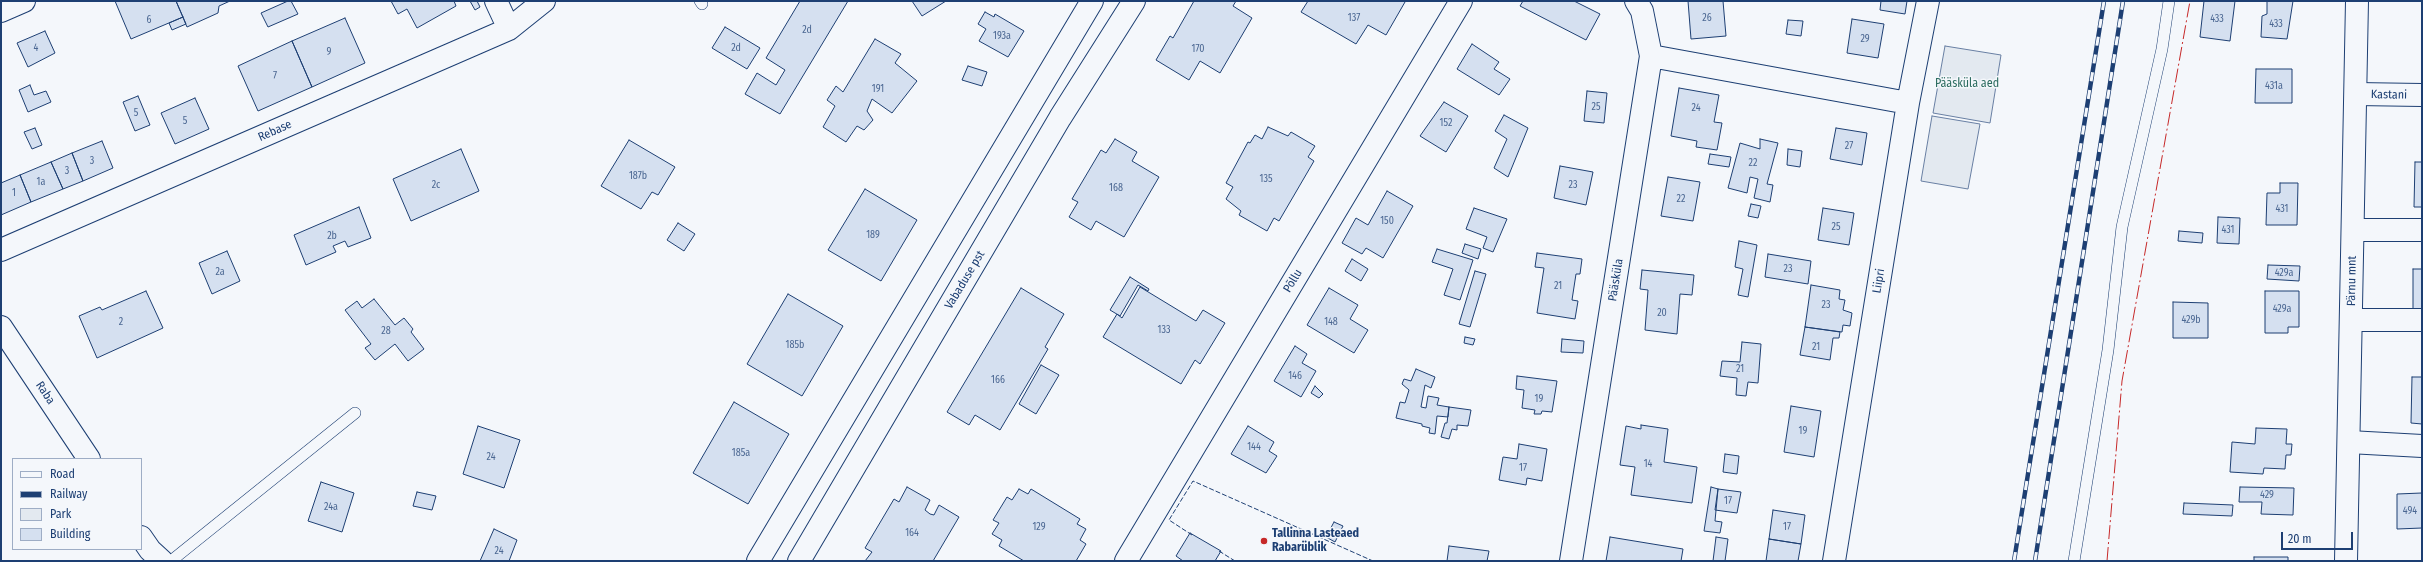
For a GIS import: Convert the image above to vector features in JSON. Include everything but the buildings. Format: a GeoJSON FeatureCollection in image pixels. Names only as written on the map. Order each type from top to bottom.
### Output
{"type":"FeatureCollection","features":[{"type":"Feature","properties":{"kind":"main road"},"geometry":{"type":"LineString","coordinates":[[1,11],[24,1]]}},
{"type":"Feature","properties":{"kind":"main road"},"geometry":{"type":"LineString","coordinates":[[496,1],[509,29]]}},
{"type":"Feature","properties":{"kind":"main road","name":"Rebase"},"geometry":{"type":"LineString","coordinates":[[1,250],[509,29],[544,1]]}},
{"type":"Feature","properties":{"kind":"main road"},"geometry":{"type":"LineString","coordinates":[[758,561],[1092,1]]}},
{"type":"Feature","properties":{"kind":"main road","name":"Vabaduse pst"},"geometry":{"type":"LineString","coordinates":[[799,561],[1060,118],[1134,1]]}},
{"type":"Feature","properties":{"kind":"main road","name":"Põllu"},"geometry":{"type":"LineString","coordinates":[[1126,561],[1461,1]]}},
{"type":"Feature","properties":{"kind":"main road","name":"Pääsküla"},"geometry":{"type":"LineString","coordinates":[[1571,561],[1651,56],[1642,11],[1636,1]]}},
{"type":"Feature","properties":{"kind":"main road","name":"Liipri"},"geometry":{"type":"LineString","coordinates":[[1834,561],[1908,103],[1928,1]]}},
{"type":"Feature","properties":{"kind":"main road","name":"Pärnu mnt"},"geometry":{"type":"LineString","coordinates":[[2346,561],[2352,320],[2357,1]]}},
{"type":"Feature","properties":{"kind":"main road"},"geometry":{"type":"LineString","coordinates":[[1651,56],[1908,103]]}},
{"type":"Feature","properties":{"kind":"main road","name":"Kastani"},"geometry":{"type":"LineString","coordinates":[[2356,94],[2422,95]]}},
{"type":"Feature","properties":{"kind":"main road"},"geometry":{"type":"LineString","coordinates":[[2353,230],[2422,230]]}},
{"type":"Feature","properties":{"kind":"main road"},"geometry":{"type":"LineString","coordinates":[[2352,320],[2422,320]]}},
{"type":"Feature","properties":{"kind":"main road","name":"Raba"},"geometry":{"type":"LineString","coordinates":[[1,327],[88,458]]}},
{"type":"Feature","properties":{"kind":"main road"},"geometry":{"type":"LineString","coordinates":[[2349,442],[2422,446]]}},
{"type":"Feature","properties":{"kind":"main road"},"geometry":{"type":"LineString","coordinates":[[142,538],[150,550],[162,561]]}},
{"type":"Feature","properties":{"kind":"lane"},"geometry":{"type":"LineString","coordinates":[[2074,561],[2108,350],[2122,227],[2162,49],[2169,1]]}},
{"type":"Feature","properties":{"kind":"lane"},"geometry":{"type":"LineString","coordinates":[[171,561],[355,413]]}},
{"type":"Feature","properties":{"kind":"green space","name":"Pääsküla aed"},"geometry":{"type":"Polygon","coordinates":[[[1945,46],[2001,55],[1990,123],[1933,113],[1945,46]]]}},
{"type":"Feature","properties":{"kind":"green space"},"geometry":{"type":"Polygon","coordinates":[[[1932,116],[1980,124],[1968,189],[1921,181],[1932,116]]]}},
{"type":"Feature","properties":{"kind":"railway"},"geometry":{"type":"LineString","coordinates":[[2014,561],[2104,1]]}},
{"type":"Feature","properties":{"kind":"railway"},"geometry":{"type":"LineString","coordinates":[[2035,561],[2123,1]]}},
{"type":"Feature","properties":{"kind":"fence"},"geometry":{"type":"LineString","coordinates":[[1192,535],[1169,520],[1193,481],[1373,561]]}},
{"type":"Feature","properties":{"kind":"fence"},"geometry":{"type":"LineString","coordinates":[[1219,551],[1235,561]]}},
{"type":"Feature","properties":{"kind":"power"},"geometry":{"type":"LineString","coordinates":[[2107,561],[2122,381],[2190,1]]}},
{"type":"Feature","properties":{"kind":"place","name":"Tallinna Lasteaed Rabarüblik"},"geometry":{"type":"Point","coordinates":[1264,541]}}]}
